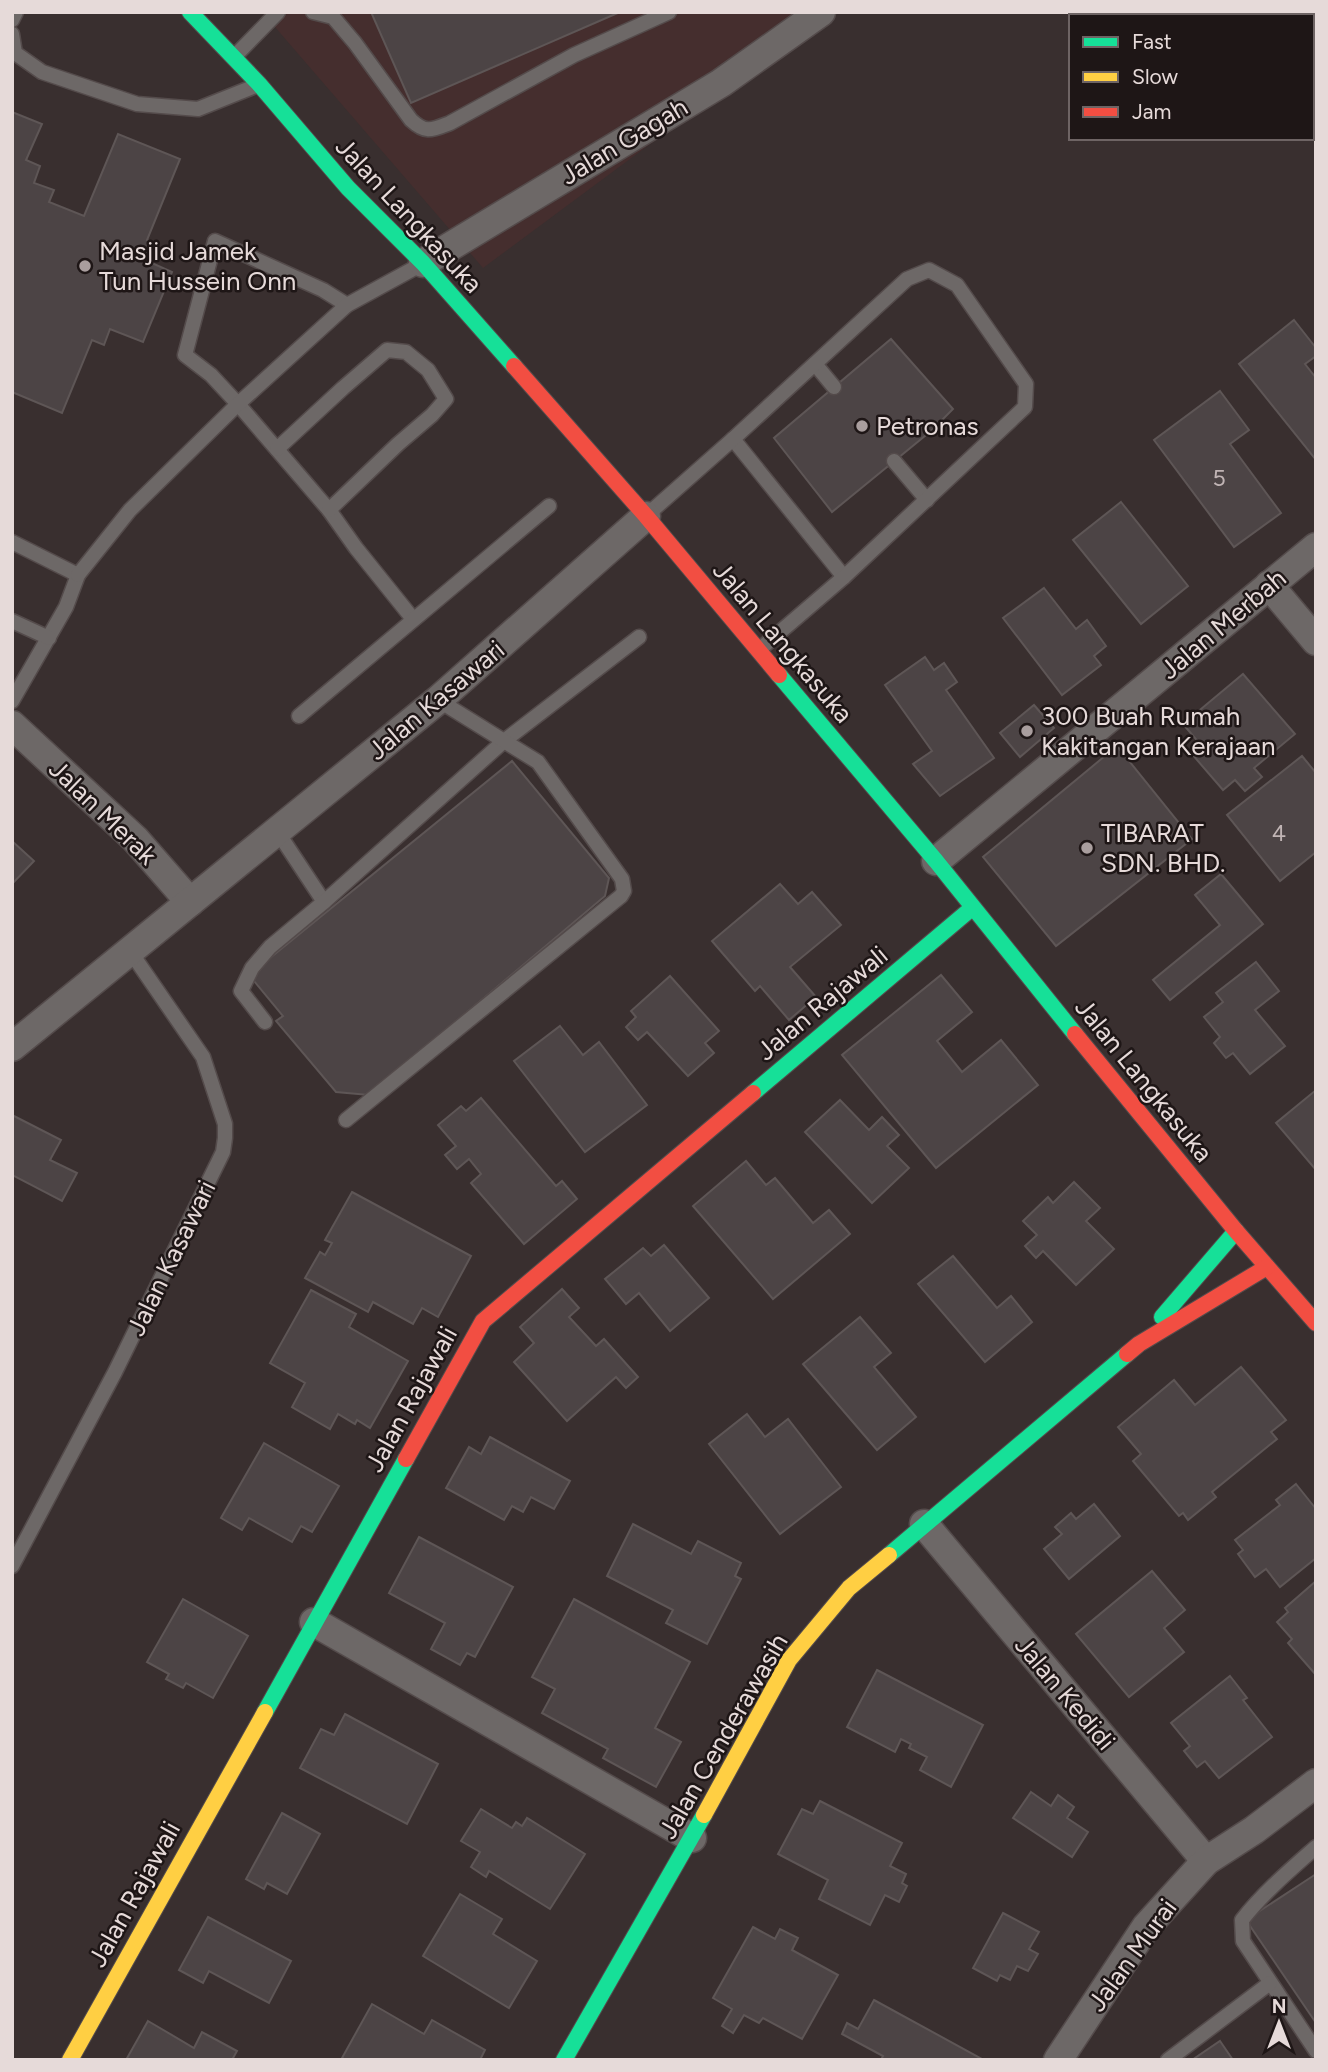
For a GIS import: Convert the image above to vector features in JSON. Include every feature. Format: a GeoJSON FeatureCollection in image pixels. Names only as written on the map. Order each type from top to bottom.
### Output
{"type":"FeatureCollection","features":[{"type":"Feature","properties":{"kind":"street","name":"Jalan Langkasuka"},"geometry":{"type":"LineString","coordinates":[[190,12],[259,84],[348,188],[423,263],[646,516],[936,861],[1237,1231],[1316,1323]]}},
{"type":"Feature","properties":{"kind":"street","name":"Jalan Gagah"},"geometry":{"type":"LineString","coordinates":[[423,263],[721,83],[821,12]]}},
{"type":"Feature","properties":{"kind":"street","name":"Jalan Kasawari"},"geometry":{"type":"LineString","coordinates":[[12,1047],[438,700],[646,516]]}},
{"type":"Feature","properties":{"kind":"street","name":"Jalan Merbah"},"geometry":{"type":"LineString","coordinates":[[936,861],[1316,547]]}},
{"type":"Feature","properties":{"kind":"street"},"geometry":{"type":"LineString","coordinates":[[1269,585],[1316,641]]}},
{"type":"Feature","properties":{"kind":"street","name":"Jalan Merak"},"geometry":{"type":"LineString","coordinates":[[12,724],[135,839],[190,902]]}},
{"type":"Feature","properties":{"kind":"street","name":"Jalan Rajawali"},"geometry":{"type":"LineString","coordinates":[[70,2060],[483,1321],[972,908]]}},
{"type":"Feature","properties":{"kind":"street","name":"Jalan Cenderawasih"},"geometry":{"type":"LineString","coordinates":[[1139,1344],[1237,1231]]}},
{"type":"Feature","properties":{"kind":"street","name":"Jalan Cenderawasih"},"geometry":{"type":"LineString","coordinates":[[564,2060],[692,1838],[789,1660],[849,1588],[1139,1344],[1267,1267]]}},
{"type":"Feature","properties":{"kind":"street","name":"Jalan Kedidi"},"geometry":{"type":"LineString","coordinates":[[923,1524],[1206,1861]]}},
{"type":"Feature","properties":{"kind":"street"},"geometry":{"type":"LineString","coordinates":[[314,1622],[692,1838]]}},
{"type":"Feature","properties":{"kind":"street","name":"Jalan Murai"},"geometry":{"type":"LineString","coordinates":[[1058,2060],[1146,1927],[1206,1861],[1254,1830],[1316,1783]]}},
{"type":"Feature","properties":{"kind":"lane"},"geometry":{"type":"LineString","coordinates":[[12,20],[16,12]]}},
{"type":"Feature","properties":{"kind":"lane"},"geometry":{"type":"LineString","coordinates":[[233,57],[278,12]]}},
{"type":"Feature","properties":{"kind":"lane"},"geometry":{"type":"LineString","coordinates":[[313,12],[333,17],[411,120],[421,129],[450,123],[574,55],[669,12]]}},
{"type":"Feature","properties":{"kind":"lane"},"geometry":{"type":"LineString","coordinates":[[12,34],[15,53],[41,72],[136,104],[198,109],[259,84]]}},
{"type":"Feature","properties":{"kind":"lane"},"geometry":{"type":"LineString","coordinates":[[347,305],[323,290],[215,241],[185,355],[211,375],[277,449],[329,510],[413,619]]}},
{"type":"Feature","properties":{"kind":"lane"},"geometry":{"type":"LineString","coordinates":[[12,702],[66,607],[78,575],[130,510],[238,404],[347,305],[423,263]]}},
{"type":"Feature","properties":{"kind":"lane","name":"Jalan Kasawari"},"geometry":{"type":"LineString","coordinates":[[646,516],[907,279],[929,270],[957,285],[1026,384],[1025,407],[928,500]]}},
{"type":"Feature","properties":{"kind":"lane"},"geometry":{"type":"LineString","coordinates":[[277,449],[387,350],[406,352],[428,370],[446,399],[329,510]]}},
{"type":"Feature","properties":{"kind":"lane"},"geometry":{"type":"LineString","coordinates":[[814,364],[834,387]]}},
{"type":"Feature","properties":{"kind":"lane"},"geometry":{"type":"LineString","coordinates":[[733,439],[844,577]]}},
{"type":"Feature","properties":{"kind":"lane"},"geometry":{"type":"LineString","coordinates":[[759,650],[928,500],[894,461]]}},
{"type":"Feature","properties":{"kind":"lane"},"geometry":{"type":"LineString","coordinates":[[299,716],[549,506]]}},
{"type":"Feature","properties":{"kind":"lane"},"geometry":{"type":"LineString","coordinates":[[12,542],[78,575]]}},
{"type":"Feature","properties":{"kind":"lane"},"geometry":{"type":"LineString","coordinates":[[12,621],[49,638]]}},
{"type":"Feature","properties":{"kind":"lane"},"geometry":{"type":"LineString","coordinates":[[265,1022],[240,991],[252,968],[270,947],[504,741],[639,637]]}},
{"type":"Feature","properties":{"kind":"lane"},"geometry":{"type":"LineString","coordinates":[[346,1120],[624,891],[622,878],[538,762],[438,700]]}},
{"type":"Feature","properties":{"kind":"lane"},"geometry":{"type":"LineString","coordinates":[[277,831],[324,902]]}},
{"type":"Feature","properties":{"kind":"lane","name":"Jalan Kasawari"},"geometry":{"type":"LineString","coordinates":[[12,1566],[115,1372],[223,1152],[225,1124],[203,1057],[130,951]]}},
{"type":"Feature","properties":{"kind":"lane"},"geometry":{"type":"LineString","coordinates":[[1316,1847],[1281,1878],[1241,1920],[1243,1941],[1316,2051]]}},
{"type":"Feature","properties":{"kind":"lane"},"geometry":{"type":"LineString","coordinates":[[1168,2060],[1270,1983]]}},
{"type":"Feature","properties":{"kind":"shaded area"},"geometry":{"type":"Polygon","coordinates":[[[262,12],[828,12],[483,268],[262,12]]]}},
{"type":"Feature","properties":{"kind":"building"},"geometry":{"type":"Polygon","coordinates":[[[371,12],[620,12],[411,103],[371,12]]]}},
{"type":"Feature","properties":{"kind":"building","name":"Masjid Jamek Tun Hussein Onn"},"geometry":{"type":"Polygon","coordinates":[[[12,112],[42,124],[26,160],[40,166],[34,183],[54,190],[49,202],[84,216],[118,134],[180,159],[147,240],[153,243],[145,260],[172,272],[143,342],[110,329],[104,345],[92,340],[62,413],[12,392],[12,112]]]}},
{"type":"Feature","properties":{"kind":"building"},"geometry":{"type":"Polygon","coordinates":[[[1294,320],[1316,348],[1316,356],[1305,364],[1316,378],[1316,460],[1239,364],[1294,320]]]}},
{"type":"Feature","properties":{"kind":"building","name":"Petronas"},"geometry":{"type":"Polygon","coordinates":[[[891,339],[953,409],[931,431],[832,512],[774,438],[891,339]]]}},
{"type":"Feature","properties":{"kind":"building"},"geometry":{"type":"Polygon","coordinates":[[[1220,391],[1249,430],[1230,444],[1281,513],[1234,547],[1154,440],[1220,391]]]}},
{"type":"Feature","properties":{"kind":"building"},"geometry":{"type":"Polygon","coordinates":[[[1121,502],[1188,586],[1141,624],[1073,540],[1121,502]]]}},
{"type":"Feature","properties":{"kind":"building"},"geometry":{"type":"Polygon","coordinates":[[[1044,588],[1076,629],[1087,620],[1106,646],[1094,656],[1101,665],[1062,695],[1003,618],[1044,588]]]}},
{"type":"Feature","properties":{"kind":"building"},"geometry":{"type":"Polygon","coordinates":[[[925,657],[934,670],[944,663],[957,682],[946,690],[994,758],[940,796],[913,764],[932,751],[885,685],[925,657]]]}},
{"type":"Feature","properties":{"kind":"building"},"geometry":{"type":"Polygon","coordinates":[[[1243,674],[1295,734],[1254,768],[1262,777],[1245,791],[1235,780],[1223,790],[1191,753],[1201,745],[1183,724],[1243,674]]]}},
{"type":"Feature","properties":{"kind":"building","name":"300 Buah Rumah Kakitangan Kerajaan"},"geometry":{"type":"Polygon","coordinates":[[[1034,705],[1054,728],[1020,757],[1000,733],[1034,705]]]}},
{"type":"Feature","properties":{"kind":"building","name":"TIBARAT SDN. BHD."},"geometry":{"type":"Polygon","coordinates":[[[1117,746],[1192,839],[1056,946],[983,857],[1117,746]]]}},
{"type":"Feature","properties":{"kind":"building"},"geometry":{"type":"Polygon","coordinates":[[[1302,756],[1316,773],[1316,852],[1280,881],[1227,815],[1302,756]]]}},
{"type":"Feature","properties":{"kind":"building"},"geometry":{"type":"Polygon","coordinates":[[[512,761],[609,878],[605,896],[369,1095],[336,1092],[276,1021],[283,1016],[249,975],[512,761]]]}},
{"type":"Feature","properties":{"kind":"building"},"geometry":{"type":"Polygon","coordinates":[[[12,841],[34,861],[12,884],[12,841]]]}},
{"type":"Feature","properties":{"kind":"building"},"geometry":{"type":"Polygon","coordinates":[[[1221,874],[1263,924],[1170,1000],[1153,980],[1220,925],[1195,895],[1221,874]]]}},
{"type":"Feature","properties":{"kind":"building"},"geometry":{"type":"Polygon","coordinates":[[[780,884],[798,904],[812,892],[841,925],[790,967],[816,997],[789,1020],[760,986],[755,991],[712,941],[780,884]]]}},
{"type":"Feature","properties":{"kind":"building"},"geometry":{"type":"Polygon","coordinates":[[[1256,962],[1279,991],[1255,1010],[1285,1046],[1250,1074],[1233,1053],[1226,1058],[1214,1043],[1220,1037],[1204,1017],[1223,1002],[1216,993],[1256,962]]]}},
{"type":"Feature","properties":{"kind":"building"},"geometry":{"type":"Polygon","coordinates":[[[941,975],[972,1012],[937,1041],[962,1072],[1001,1040],[1038,1085],[936,1168],[842,1055],[941,975]]]}},
{"type":"Feature","properties":{"kind":"building"},"geometry":{"type":"Polygon","coordinates":[[[670,976],[719,1031],[705,1043],[714,1053],[688,1076],[647,1032],[638,1040],[626,1027],[636,1017],[631,1011],[670,976]]]}},
{"type":"Feature","properties":{"kind":"building"},"geometry":{"type":"Polygon","coordinates":[[[560,1026],[583,1055],[599,1042],[647,1105],[585,1152],[514,1061],[560,1026]]]}},
{"type":"Feature","properties":{"kind":"building"},"geometry":{"type":"Polygon","coordinates":[[[1316,1090],[1316,1170],[1276,1123],[1316,1090]]]}},
{"type":"Feature","properties":{"kind":"building"},"geometry":{"type":"Polygon","coordinates":[[[481,1098],[556,1186],[562,1181],[577,1199],[524,1244],[471,1183],[481,1174],[469,1159],[457,1169],[445,1155],[456,1146],[438,1125],[461,1106],[466,1111],[481,1098]]]}},
{"type":"Feature","properties":{"kind":"building"},"geometry":{"type":"Polygon","coordinates":[[[840,1100],[869,1130],[882,1117],[899,1135],[887,1146],[909,1168],[872,1203],[805,1132],[840,1100]]]}},
{"type":"Feature","properties":{"kind":"building"},"geometry":{"type":"Polygon","coordinates":[[[12,1115],[61,1140],[50,1160],[77,1173],[62,1201],[12,1175],[12,1115]]]}},
{"type":"Feature","properties":{"kind":"building"},"geometry":{"type":"Polygon","coordinates":[[[746,1161],[766,1185],[775,1178],[813,1223],[829,1210],[850,1234],[773,1299],[693,1206],[746,1161]]]}},
{"type":"Feature","properties":{"kind":"building"},"geometry":{"type":"Polygon","coordinates":[[[1074,1182],[1100,1208],[1086,1221],[1114,1249],[1076,1285],[1043,1251],[1036,1258],[1025,1246],[1037,1235],[1023,1221],[1048,1197],[1053,1203],[1074,1182]]]}},
{"type":"Feature","properties":{"kind":"building"},"geometry":{"type":"Polygon","coordinates":[[[352,1192],[471,1256],[438,1317],[422,1308],[413,1324],[373,1302],[368,1312],[305,1278],[320,1252],[325,1255],[332,1243],[325,1240],[352,1192]]]}},
{"type":"Feature","properties":{"kind":"building"},"geometry":{"type":"Polygon","coordinates":[[[664,1245],[709,1298],[670,1331],[639,1293],[626,1304],[605,1279],[643,1248],[651,1256],[664,1245]]]}},
{"type":"Feature","properties":{"kind":"building"},"geometry":{"type":"Polygon","coordinates":[[[953,1256],[997,1308],[1011,1296],[1032,1322],[985,1362],[918,1284],[953,1256]]]}},
{"type":"Feature","properties":{"kind":"building"},"geometry":{"type":"Polygon","coordinates":[[[562,1289],[579,1308],[569,1317],[596,1346],[604,1339],[638,1377],[626,1388],[616,1377],[567,1421],[514,1362],[534,1343],[520,1327],[562,1289]]]}},
{"type":"Feature","properties":{"kind":"building"},"geometry":{"type":"Polygon","coordinates":[[[311,1290],[356,1314],[349,1327],[408,1361],[370,1428],[357,1420],[355,1424],[338,1414],[330,1429],[292,1407],[305,1383],[270,1363],[311,1290]]]}},
{"type":"Feature","properties":{"kind":"building"},"geometry":{"type":"Polygon","coordinates":[[[860,1317],[891,1353],[874,1367],[916,1417],[877,1450],[803,1364],[860,1317]]]}},
{"type":"Feature","properties":{"kind":"building"},"geometry":{"type":"Polygon","coordinates":[[[1241,1367],[1286,1420],[1271,1432],[1277,1439],[1212,1492],[1216,1497],[1188,1520],[1183,1513],[1179,1516],[1133,1461],[1141,1454],[1118,1427],[1174,1380],[1195,1405],[1241,1367]]]}},
{"type":"Feature","properties":{"kind":"building"},"geometry":{"type":"Polygon","coordinates":[[[747,1414],[765,1437],[788,1419],[841,1487],[780,1534],[709,1444],[747,1414]]]}},
{"type":"Feature","properties":{"kind":"building"},"geometry":{"type":"Polygon","coordinates":[[[490,1437],[570,1481],[554,1509],[531,1497],[523,1512],[512,1506],[504,1520],[446,1488],[469,1447],[481,1454],[490,1437]]]}},
{"type":"Feature","properties":{"kind":"building"},"geometry":{"type":"Polygon","coordinates":[[[264,1443],[339,1486],[312,1532],[301,1526],[292,1542],[249,1518],[242,1530],[221,1518],[264,1443]]]}},
{"type":"Feature","properties":{"kind":"building"},"geometry":{"type":"Polygon","coordinates":[[[1296,1484],[1316,1509],[1316,1558],[1280,1587],[1266,1569],[1255,1577],[1238,1554],[1243,1550],[1235,1540],[1280,1505],[1276,1500],[1296,1484]]]}},
{"type":"Feature","properties":{"kind":"building"},"geometry":{"type":"Polygon","coordinates":[[[1094,1504],[1120,1536],[1069,1579],[1044,1549],[1062,1534],[1055,1527],[1071,1513],[1076,1519],[1094,1504]]]}},
{"type":"Feature","properties":{"kind":"building"},"geometry":{"type":"Polygon","coordinates":[[[633,1524],[691,1554],[698,1541],[741,1563],[735,1576],[741,1579],[707,1644],[666,1623],[673,1610],[607,1576],[633,1524]]]}},
{"type":"Feature","properties":{"kind":"building"},"geometry":{"type":"Polygon","coordinates":[[[419,1537],[513,1587],[475,1657],[467,1653],[460,1665],[431,1649],[445,1623],[389,1593],[419,1537]]]}},
{"type":"Feature","properties":{"kind":"building"},"geometry":{"type":"Polygon","coordinates":[[[1152,1571],[1185,1610],[1164,1628],[1184,1652],[1129,1697],[1076,1634],[1152,1571]]]}},
{"type":"Feature","properties":{"kind":"building"},"geometry":{"type":"Polygon","coordinates":[[[1316,1581],[1316,1675],[1288,1643],[1292,1639],[1277,1622],[1288,1612],[1285,1608],[1316,1581]]]}},
{"type":"Feature","properties":{"kind":"building"},"geometry":{"type":"Polygon","coordinates":[[[183,1599],[248,1636],[213,1698],[186,1683],[183,1688],[166,1679],[169,1674],[147,1662],[183,1599]]]}},
{"type":"Feature","properties":{"kind":"building"},"geometry":{"type":"Polygon","coordinates":[[[574,1599],[690,1662],[655,1728],[681,1742],[656,1787],[603,1758],[608,1749],[542,1713],[555,1689],[532,1677],[574,1599]]]}},
{"type":"Feature","properties":{"kind":"building"},"geometry":{"type":"Polygon","coordinates":[[[877,1670],[983,1725],[951,1787],[920,1770],[927,1757],[909,1748],[911,1744],[901,1739],[895,1752],[847,1727],[877,1670]]]}},
{"type":"Feature","properties":{"kind":"building"},"geometry":{"type":"Polygon","coordinates":[[[1230,1676],[1247,1698],[1243,1700],[1272,1737],[1219,1778],[1205,1761],[1197,1767],[1184,1751],[1190,1746],[1171,1723],[1230,1676]]]}},
{"type":"Feature","properties":{"kind":"building"},"geometry":{"type":"Polygon","coordinates":[[[345,1714],[438,1764],[407,1824],[300,1768],[321,1729],[334,1735],[345,1714]]]}},
{"type":"Feature","properties":{"kind":"building"},"geometry":{"type":"Polygon","coordinates":[[[1031,1792],[1051,1806],[1058,1795],[1074,1807],[1067,1818],[1088,1832],[1072,1857],[1013,1818],[1031,1792]]]}},
{"type":"Feature","properties":{"kind":"building"},"geometry":{"type":"Polygon","coordinates":[[[820,1801],[902,1843],[890,1866],[906,1874],[902,1883],[907,1886],[899,1902],[885,1895],[870,1925],[819,1899],[828,1880],[778,1854],[802,1809],[813,1814],[820,1801]]]}},
{"type":"Feature","properties":{"kind":"building"},"geometry":{"type":"Polygon","coordinates":[[[481,1809],[512,1828],[516,1822],[522,1826],[527,1818],[585,1854],[550,1909],[489,1871],[486,1877],[471,1867],[480,1852],[461,1841],[481,1809]]]}},
{"type":"Feature","properties":{"kind":"building"},"geometry":{"type":"Polygon","coordinates":[[[282,1813],[320,1834],[287,1894],[267,1883],[264,1889],[246,1879],[282,1813]]]}},
{"type":"Feature","properties":{"kind":"building"},"geometry":{"type":"Polygon","coordinates":[[[1316,1874],[1316,2023],[1246,1920],[1316,1874]]]}},
{"type":"Feature","properties":{"kind":"building"},"geometry":{"type":"Polygon","coordinates":[[[460,1894],[502,1919],[493,1934],[537,1961],[509,2008],[423,1956],[460,1894]]]}},
{"type":"Feature","properties":{"kind":"building"},"geometry":{"type":"Polygon","coordinates":[[[1003,1913],[1039,1932],[1029,1949],[1038,1954],[1028,1971],[1017,1966],[1010,1980],[1000,1975],[997,1981],[973,1968],[1003,1913]]]}},
{"type":"Feature","properties":{"kind":"building"},"geometry":{"type":"Polygon","coordinates":[[[208,1917],[291,1961],[269,2003],[209,1971],[203,1983],[179,1970],[208,1917]]]}},
{"type":"Feature","properties":{"kind":"building"},"geometry":{"type":"Polygon","coordinates":[[[753,1927],[775,1939],[780,1929],[798,1938],[792,1950],[838,1975],[802,2039],[763,2018],[759,2023],[744,2015],[733,2033],[722,2026],[732,2009],[713,1998],[753,1927]]]}},
{"type":"Feature","properties":{"kind":"building"},"geometry":{"type":"Polygon","coordinates":[[[874,2000],[982,2059],[881,2060],[883,2056],[842,2034],[847,2023],[858,2029],[874,2000]]]}},
{"type":"Feature","properties":{"kind":"building"},"geometry":{"type":"Polygon","coordinates":[[[372,2004],[424,2034],[432,2020],[485,2050],[480,2060],[342,2058],[372,2004]]]}},
{"type":"Feature","properties":{"kind":"building"},"geometry":{"type":"Polygon","coordinates":[[[148,2021],[194,2048],[202,2032],[237,2051],[232,2060],[126,2060],[148,2021]]]}},
{"type":"Feature","properties":{"kind":"building"},"geometry":{"type":"Polygon","coordinates":[[[1220,2041],[1233,2060],[1192,2060],[1220,2041]]]}},
{"type":"Feature","properties":{"kind":"traffic: fast"},"geometry":{"type":"LineString","coordinates":[[190,12],[259,84],[348,188],[423,263],[514,366]]}},
{"type":"Feature","properties":{"kind":"traffic: fast"},"geometry":{"type":"LineString","coordinates":[[779,675],[936,861],[1075,1034]]}},
{"type":"Feature","properties":{"kind":"traffic: fast"},"geometry":{"type":"LineString","coordinates":[[753,1093],[972,908]]}},
{"type":"Feature","properties":{"kind":"traffic: fast"},"geometry":{"type":"LineString","coordinates":[[1162,1317],[1236,1231]]}},
{"type":"Feature","properties":{"kind":"traffic: fast"},"geometry":{"type":"LineString","coordinates":[[889,1555],[1127,1354]]}},
{"type":"Feature","properties":{"kind":"traffic: fast"},"geometry":{"type":"LineString","coordinates":[[265,1712],[406,1459]]}},
{"type":"Feature","properties":{"kind":"traffic: fast"},"geometry":{"type":"LineString","coordinates":[[564,2060],[704,1815]]}},
{"type":"Feature","properties":{"kind":"traffic: slow"},"geometry":{"type":"LineString","coordinates":[[704,1815],[789,1660],[849,1588],[889,1555]]}},
{"type":"Feature","properties":{"kind":"traffic: slow"},"geometry":{"type":"LineString","coordinates":[[70,2060],[265,1712]]}},
{"type":"Feature","properties":{"kind":"traffic: jam"},"geometry":{"type":"LineString","coordinates":[[514,366],[646,516],[779,675]]}},
{"type":"Feature","properties":{"kind":"traffic: jam"},"geometry":{"type":"LineString","coordinates":[[1075,1034],[1236,1231],[1316,1323]]}},
{"type":"Feature","properties":{"kind":"traffic: jam"},"geometry":{"type":"LineString","coordinates":[[406,1459],[483,1321],[753,1093]]}},
{"type":"Feature","properties":{"kind":"traffic: jam"},"geometry":{"type":"LineString","coordinates":[[1127,1354],[1139,1344],[1267,1267]]}},
{"type":"Feature","properties":{"kind":"place","name":"Masjid Jamek Tun Hussein Onn"},"geometry":{"type":"Point","coordinates":[85,266]}},
{"type":"Feature","properties":{"kind":"place","name":"Petronas"},"geometry":{"type":"Point","coordinates":[862,426]}},
{"type":"Feature","properties":{"kind":"place","name":"300 Buah Rumah Kakitangan Kerajaan"},"geometry":{"type":"Point","coordinates":[1027,731]}},
{"type":"Feature","properties":{"kind":"place","name":"TIBARAT SDN. BHD."},"geometry":{"type":"Point","coordinates":[1087,848]}}]}
